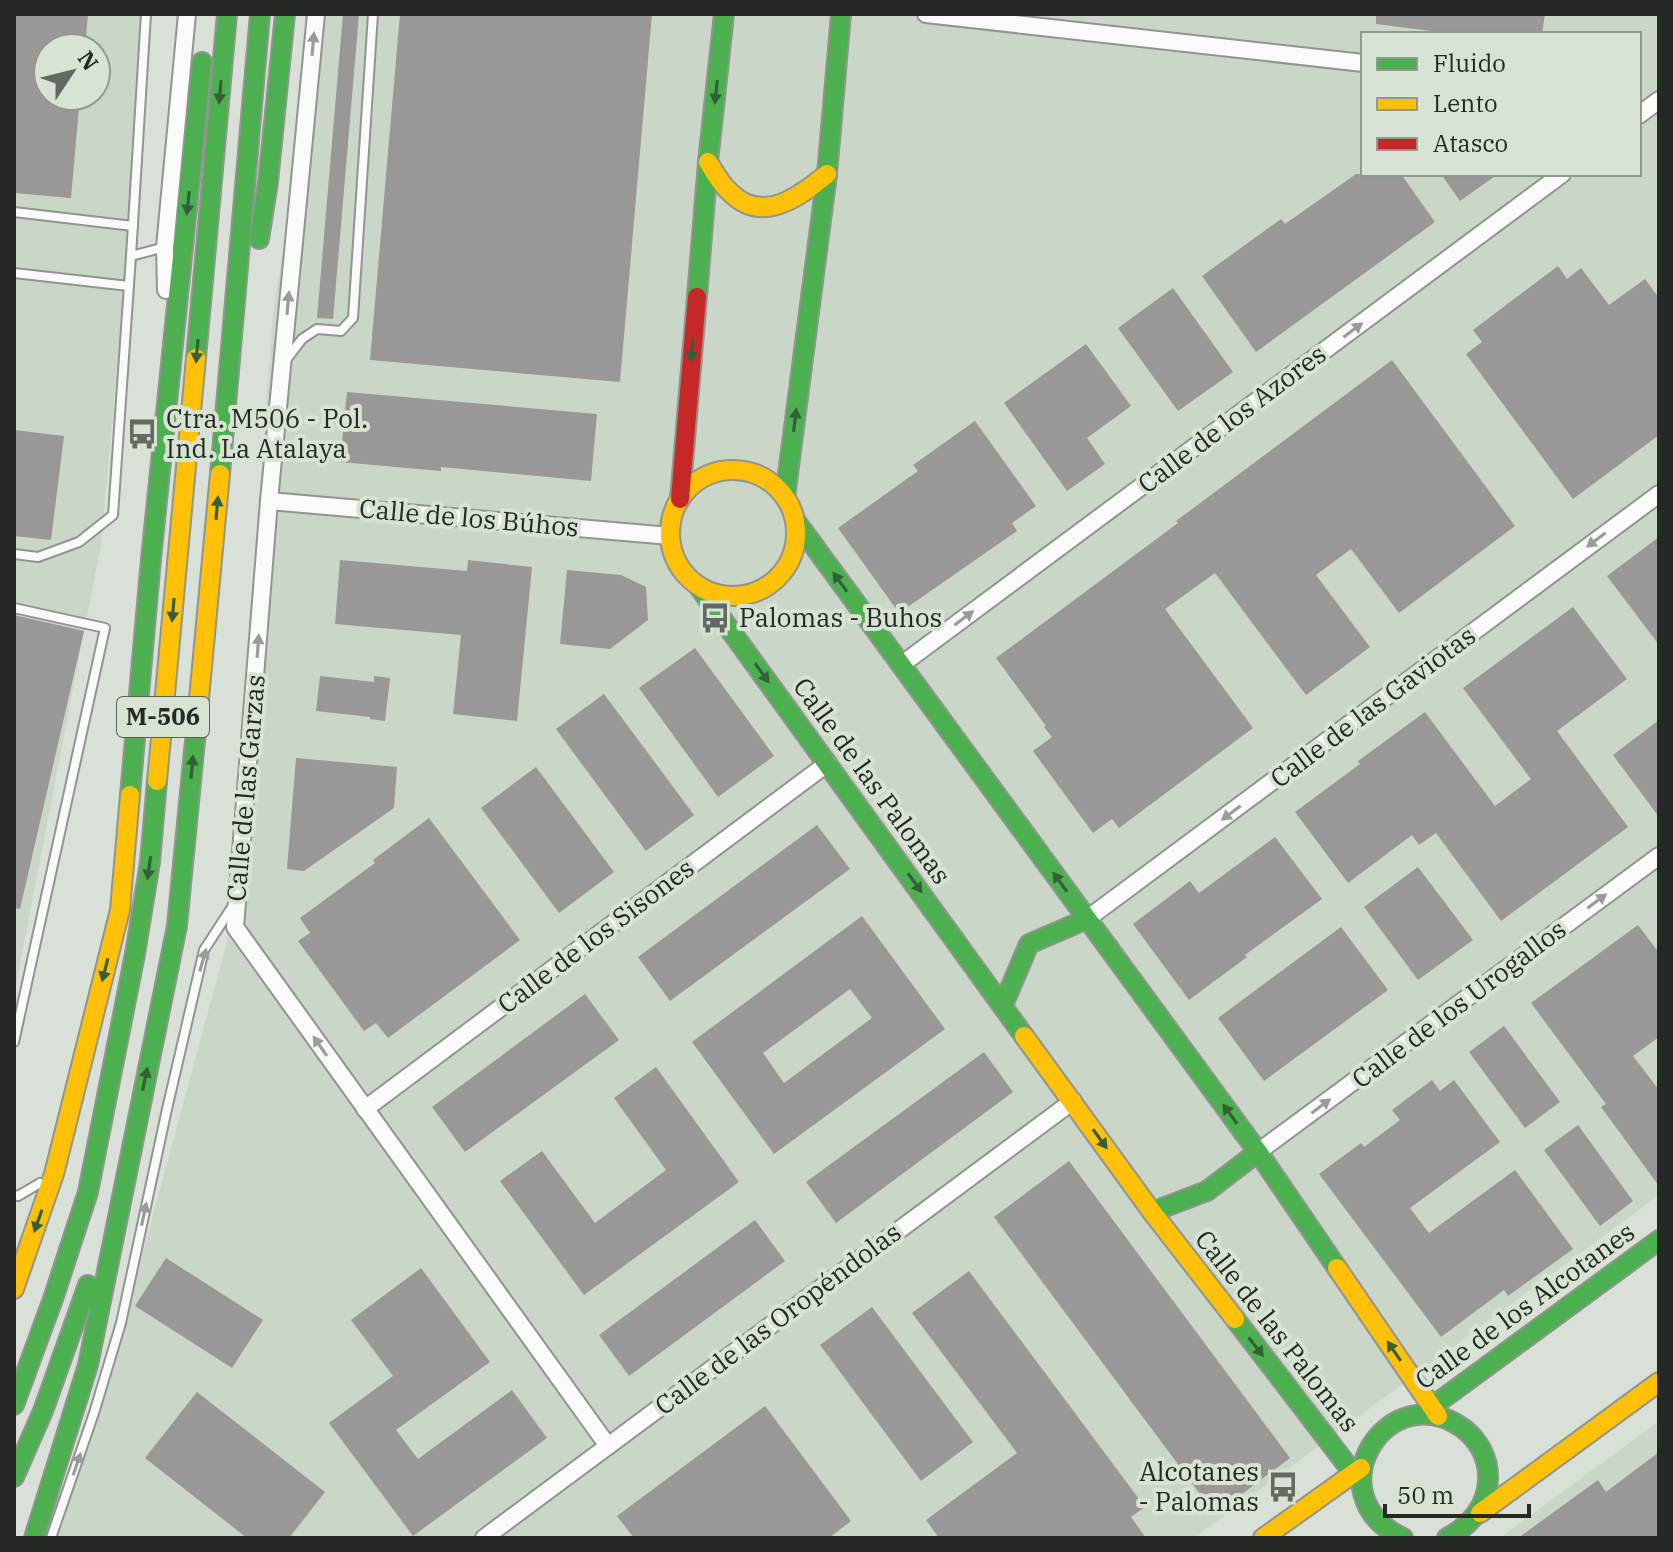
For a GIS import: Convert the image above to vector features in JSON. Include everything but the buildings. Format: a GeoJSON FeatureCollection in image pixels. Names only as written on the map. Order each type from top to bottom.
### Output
{"type":"FeatureCollection","features":[{"type":"Feature","properties":{"kind":"main road","name":"M-506"},"geometry":{"type":"LineString","coordinates":[[14,1405],[88,1192],[150,862],[227,14]]}},
{"type":"Feature","properties":{"kind":"main road","name":"M-506"},"geometry":{"type":"LineString","coordinates":[[14,1477],[43,1411],[73,1329],[130,1156],[177,926],[260,14]]}},
{"type":"Feature","properties":{"kind":"main road"},"geometry":{"type":"LineString","coordinates":[[229,377],[246,318],[268,182],[285,14]]}},
{"type":"Feature","properties":{"kind":"main road"},"geometry":{"type":"LineString","coordinates":[[680,499],[708,162],[724,14]]}},
{"type":"Feature","properties":{"kind":"main road"},"geometry":{"type":"LineString","coordinates":[[785,497],[827,174],[841,14]]}},
{"type":"Feature","properties":{"kind":"main road"},"geometry":{"type":"LineString","coordinates":[[15,1282],[54,1174],[120,910],[151,559],[204,44]]}},
{"type":"Feature","properties":{"kind":"main road"},"geometry":{"type":"LineString","coordinates":[[708,162],[734,197],[765,209],[798,198],[827,174]]}},
{"type":"Feature","properties":{"kind":"main road"},"geometry":{"type":"LineString","coordinates":[[795,520],[796,541],[790,562],[778,579],[760,591],[740,597],[719,595],[699,587],[684,574],[674,556],[670,536],[672,517],[680,499],[693,484],[711,474],[732,470],[752,473],[771,482],[785,497],[795,520],[1258,1152],[1431,1412],[1461,1425],[1478,1444],[1488,1467],[1488,1492],[1478,1515]]}},
{"type":"Feature","properties":{"kind":"main road","name":"Calle de las Palomas"},"geometry":{"type":"LineString","coordinates":[[699,587],[1152,1212],[1358,1474],[1372,1515],[1390,1533],[1403,1538]]}},
{"type":"Feature","properties":{"kind":"main road"},"geometry":{"type":"LineString","coordinates":[[1003,1005],[1029,944],[1087,919]]}},
{"type":"Feature","properties":{"kind":"main road","name":"Calle de las Palomas"},"geometry":{"type":"LineString","coordinates":[[1152,1212],[1207,1191],[1258,1152]]}},
{"type":"Feature","properties":{"kind":"main road"},"geometry":{"type":"LineString","coordinates":[[34,1538],[88,1365],[130,1156]]}},
{"type":"Feature","properties":{"kind":"main road","name":"Calle de los Alcotanes"},"geometry":{"type":"LineString","coordinates":[[1358,1474],[1370,1444],[1388,1425],[1412,1415],[1431,1412],[1659,1240]]}},
{"type":"Feature","properties":{"kind":"main road"},"geometry":{"type":"LineString","coordinates":[[1457,1536],[1478,1515],[1659,1382]]}},
{"type":"Feature","properties":{"kind":"main road"},"geometry":{"type":"LineString","coordinates":[[1263,1538],[1358,1474]]}},
{"type":"Feature","properties":{"kind":"street"},"geometry":{"type":"LineString","coordinates":[[151,559],[167,318],[165,247],[187,14]]}},
{"type":"Feature","properties":{"kind":"street","name":"Calle de las Garzas"},"geometry":{"type":"LineString","coordinates":[[316,14],[269,501],[235,927],[608,1446]]}},
{"type":"Feature","properties":{"kind":"street"},"geometry":{"type":"LineString","coordinates":[[926,14],[1361,63]]}},
{"type":"Feature","properties":{"kind":"street"},"geometry":{"type":"LineString","coordinates":[[1641,114],[1659,100]]}},
{"type":"Feature","properties":{"kind":"street","name":"Calle de los Azores"},"geometry":{"type":"LineString","coordinates":[[901,665],[1559,176]]}},
{"type":"Feature","properties":{"kind":"street","name":"Calle de las Gaviotas"},"geometry":{"type":"LineString","coordinates":[[1087,919],[1659,494]]}},
{"type":"Feature","properties":{"kind":"street","name":"Calle de los Búhos"},"geometry":{"type":"LineString","coordinates":[[269,501],[670,536]]}},
{"type":"Feature","properties":{"kind":"street","name":"Calle de los Sisones"},"geometry":{"type":"LineString","coordinates":[[365,1109],[828,763]]}},
{"type":"Feature","properties":{"kind":"street","name":"Calle de los Urogallos"},"geometry":{"type":"LineString","coordinates":[[1258,1152],[1659,856]]}},
{"type":"Feature","properties":{"kind":"street","name":"Calle de las Oropéndolas"},"geometry":{"type":"LineString","coordinates":[[484,1538],[1073,1101]]}},
{"type":"Feature","properties":{"kind":"lane"},"geometry":{"type":"LineString","coordinates":[[14,554],[38,557],[79,542],[113,515],[146,14]]}},
{"type":"Feature","properties":{"kind":"lane"},"geometry":{"type":"LineString","coordinates":[[282,363],[302,339],[317,329],[341,331],[353,318],[373,14]]}},
{"type":"Feature","properties":{"kind":"lane"},"geometry":{"type":"LineString","coordinates":[[14,212],[133,226]]}},
{"type":"Feature","properties":{"kind":"lane"},"geometry":{"type":"LineString","coordinates":[[131,256],[165,247]]}},
{"type":"Feature","properties":{"kind":"lane"},"geometry":{"type":"LineString","coordinates":[[14,273],[129,286]]}},
{"type":"Feature","properties":{"kind":"lane"},"geometry":{"type":"LineString","coordinates":[[14,608],[105,628],[14,1042]]}},
{"type":"Feature","properties":{"kind":"lane"},"geometry":{"type":"LineString","coordinates":[[51,1538],[121,1323],[204,950],[238,896]]}},
{"type":"Feature","properties":{"kind":"lane"},"geometry":{"type":"LineString","coordinates":[[14,1195],[18,1196],[54,1174]]}},
{"type":"Feature","properties":{"kind":"shaded area"},"geometry":{"type":"Polygon","coordinates":[[[14,14],[149,14],[101,544],[14,995],[14,14]]]}},
{"type":"Feature","properties":{"kind":"shaded area"},"geometry":{"type":"Polygon","coordinates":[[[320,14],[1659,14],[1659,1195],[1194,1538],[57,1538],[112,1366],[227,942],[273,315],[320,14]]]}},
{"type":"Feature","properties":{"kind":"shaded area"},"geometry":{"type":"Polygon","coordinates":[[[1659,1421],[1659,1538],[1500,1538],[1659,1421]]]}},
{"type":"Feature","properties":{"kind":"traffic: fast"},"geometry":{"type":"LineString","coordinates":[[196,358],[227,14]]}},
{"type":"Feature","properties":{"kind":"traffic: fast"},"geometry":{"type":"LineString","coordinates":[[220,474],[260,14]]}},
{"type":"Feature","properties":{"kind":"traffic: fast"},"geometry":{"type":"LineString","coordinates":[[259,239],[285,14]]}},
{"type":"Feature","properties":{"kind":"traffic: fast"},"geometry":{"type":"LineString","coordinates":[[697,297],[724,14]]}},
{"type":"Feature","properties":{"kind":"traffic: fast"},"geometry":{"type":"LineString","coordinates":[[785,497],[827,174],[841,14]]}},
{"type":"Feature","properties":{"kind":"traffic: fast"},"geometry":{"type":"LineString","coordinates":[[130,795],[202,62]]}},
{"type":"Feature","properties":{"kind":"traffic: fast"},"geometry":{"type":"LineString","coordinates":[[795,520],[1258,1152],[1337,1268]]}},
{"type":"Feature","properties":{"kind":"traffic: fast"},"geometry":{"type":"LineString","coordinates":[[699,587],[1024,1036]]}},
{"type":"Feature","properties":{"kind":"traffic: fast"},"geometry":{"type":"LineString","coordinates":[[34,1538],[88,1365],[177,926],[197,720]]}},
{"type":"Feature","properties":{"kind":"traffic: fast"},"geometry":{"type":"LineString","coordinates":[[14,1405],[88,1192],[135,954],[150,862],[157,781]]}},
{"type":"Feature","properties":{"kind":"traffic: fast"},"geometry":{"type":"LineString","coordinates":[[1003,1005],[1029,944],[1087,919]]}},
{"type":"Feature","properties":{"kind":"traffic: fast"},"geometry":{"type":"LineString","coordinates":[[1152,1212],[1207,1191],[1258,1152]]}},
{"type":"Feature","properties":{"kind":"traffic: fast"},"geometry":{"type":"LineString","coordinates":[[1422,1414],[1659,1240]]}},
{"type":"Feature","properties":{"kind":"traffic: fast"},"geometry":{"type":"LineString","coordinates":[[14,1477],[43,1411],[88,1285]]}},
{"type":"Feature","properties":{"kind":"traffic: fast"},"geometry":{"type":"LineString","coordinates":[[1235,1319],[1360,1482]]}},
{"type":"Feature","properties":{"kind":"traffic: fast"},"geometry":{"type":"LineString","coordinates":[[1403,1538],[1376,1519],[1363,1495],[1362,1470],[1371,1446],[1387,1428],[1410,1416],[1436,1416],[1464,1429],[1478,1444],[1486,1462],[1488,1486],[1482,1504],[1464,1527],[1447,1538]]}},
{"type":"Feature","properties":{"kind":"traffic: slow"},"geometry":{"type":"LineString","coordinates":[[708,162],[727,190],[756,207],[781,204],[827,174]]}},
{"type":"Feature","properties":{"kind":"traffic: slow"},"geometry":{"type":"LineString","coordinates":[[157,781],[196,358]]}},
{"type":"Feature","properties":{"kind":"traffic: slow"},"geometry":{"type":"LineString","coordinates":[[733,470],[757,475],[778,488],[791,509],[796,533],[791,557],[778,578],[757,591],[733,596],[709,591],[688,578],[675,557],[670,533],[675,509],[688,488],[709,475],[733,470]]}},
{"type":"Feature","properties":{"kind":"traffic: slow"},"geometry":{"type":"LineString","coordinates":[[197,720],[220,474]]}},
{"type":"Feature","properties":{"kind":"traffic: slow"},"geometry":{"type":"LineString","coordinates":[[14,1289],[54,1174],[120,910],[130,795]]}},
{"type":"Feature","properties":{"kind":"traffic: slow"},"geometry":{"type":"LineString","coordinates":[[1024,1036],[1152,1212],[1235,1319]]}},
{"type":"Feature","properties":{"kind":"traffic: slow"},"geometry":{"type":"LineString","coordinates":[[1337,1268],[1438,1416]]}},
{"type":"Feature","properties":{"kind":"traffic: slow"},"geometry":{"type":"LineString","coordinates":[[1480,1513],[1659,1382]]}},
{"type":"Feature","properties":{"kind":"traffic: slow"},"geometry":{"type":"LineString","coordinates":[[1263,1538],[1361,1468]]}},
{"type":"Feature","properties":{"kind":"traffic: jam"},"geometry":{"type":"LineString","coordinates":[[680,499],[697,297]]}},
{"type":"Feature","properties":{"kind":"place","name":"Ctra. M506 - Pol. Ind. La Atalaya"},"geometry":{"type":"Point","coordinates":[142,434]}},
{"type":"Feature","properties":{"kind":"place","name":"Palomas - Buhos"},"geometry":{"type":"Point","coordinates":[715,618]}},
{"type":"Feature","properties":{"kind":"place","name":"Alcotanes - Palomas"},"geometry":{"type":"Point","coordinates":[1283,1487]}}]}
